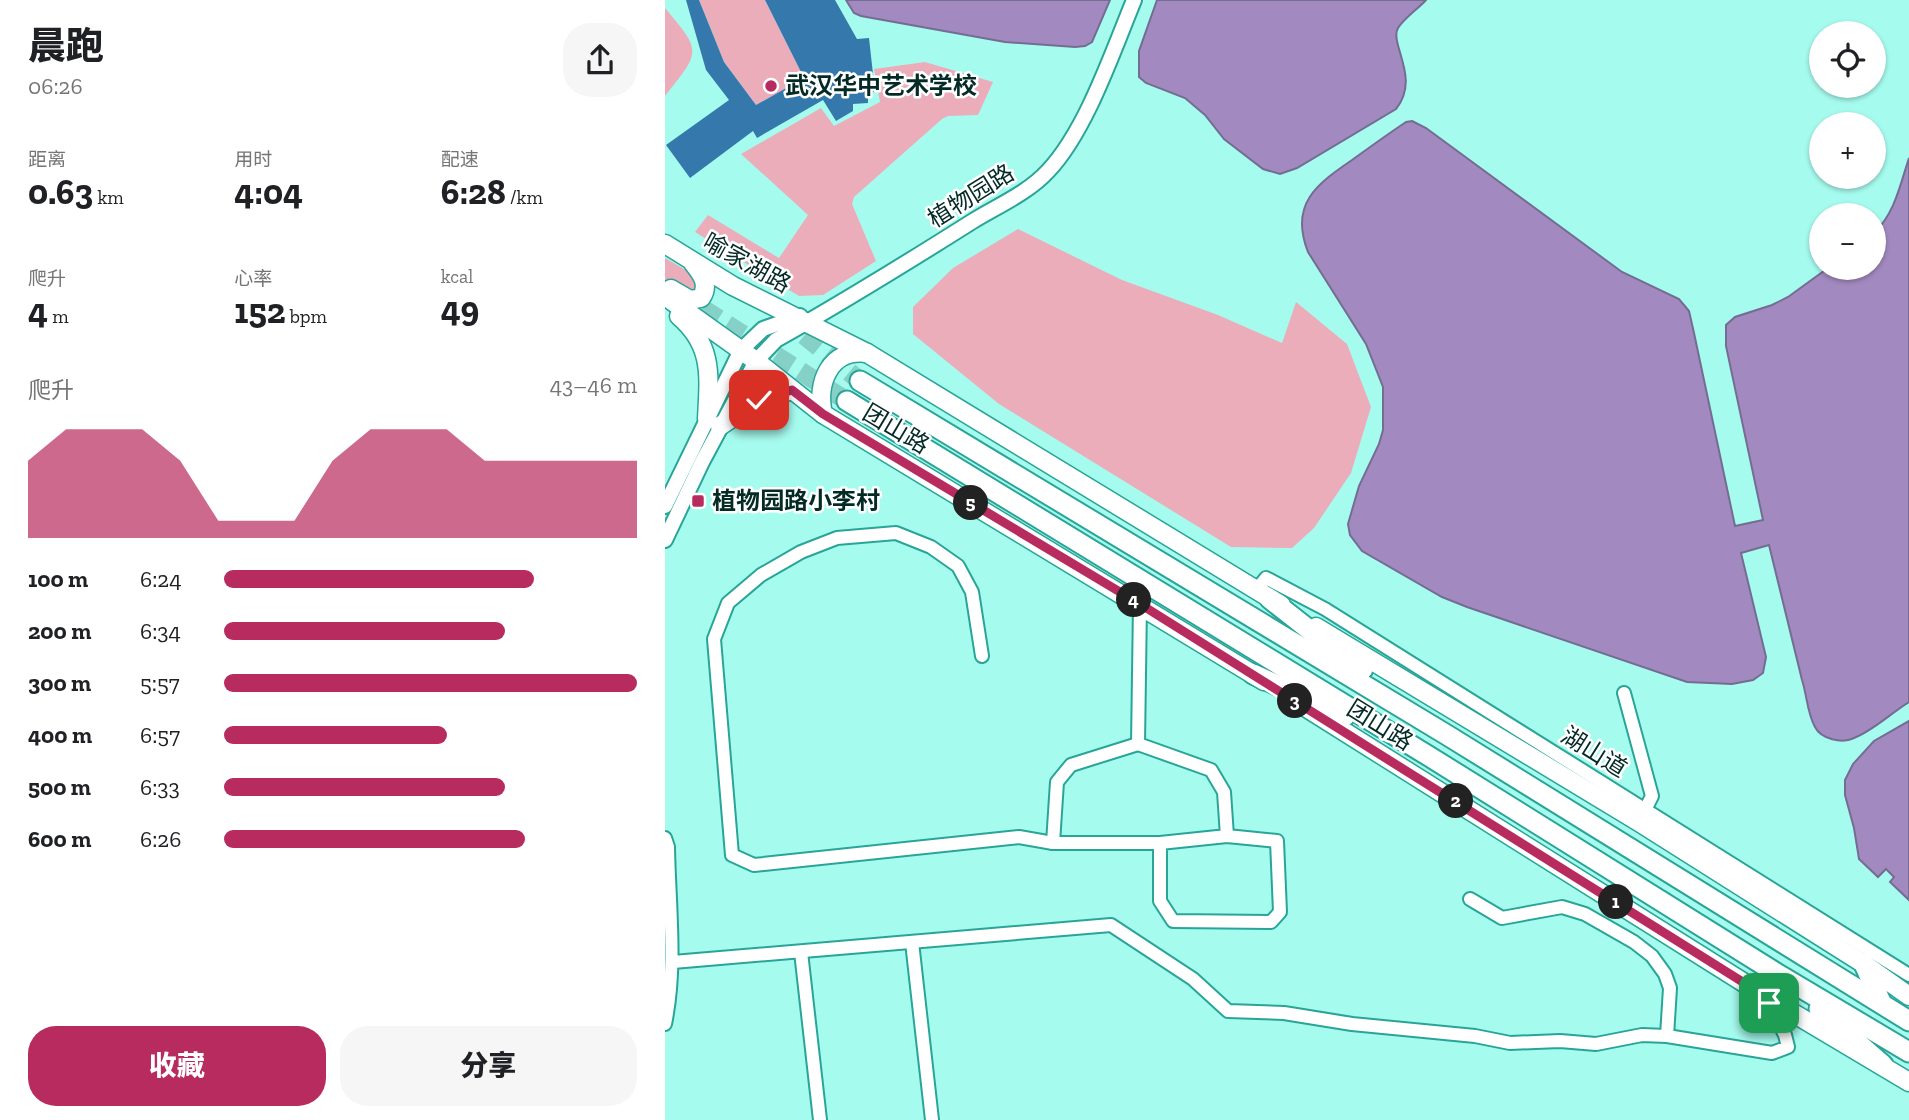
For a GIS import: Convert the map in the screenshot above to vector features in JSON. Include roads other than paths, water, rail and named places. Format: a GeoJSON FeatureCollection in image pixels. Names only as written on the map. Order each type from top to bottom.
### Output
{"type":"FeatureCollection","features":[{"type":"Feature","properties":{"kind":"highway","name":"团山路"},"geometry":{"type":"LineString","coordinates":[[860,381],[1447,734],[1882,981]]}},
{"type":"Feature","properties":{"kind":"highway","name":"团山路"},"geometry":{"type":"LineString","coordinates":[[847,401],[1427,755],[1781,976],[1909,1052]]}},
{"type":"Feature","properties":{"kind":"highway"},"geometry":{"type":"LineString","coordinates":[[1264,594],[1345,657],[1443,719],[1447,734]]}},
{"type":"Feature","properties":{"kind":"highway"},"geometry":{"type":"LineString","coordinates":[[1253,674],[1427,755]]}},
{"type":"Feature","properties":{"kind":"highway"},"geometry":{"type":"LineString","coordinates":[[1864,964],[1882,981],[1882,1003],[1909,1021]]}},
{"type":"Feature","properties":{"kind":"highway"},"geometry":{"type":"LineString","coordinates":[[1781,976],[1883,1065]]}},
{"type":"Feature","properties":{"kind":"main road","name":"喻家湖路"},"geometry":{"type":"LineString","coordinates":[[665,244],[733,286],[802,320]]}},
{"type":"Feature","properties":{"kind":"main road"},"geometry":{"type":"LineString","coordinates":[[665,285],[690,300],[701,298],[705,283],[699,270],[688,258]]}},
{"type":"Feature","properties":{"kind":"main road"},"geometry":{"type":"LineString","coordinates":[[665,296],[757,361]]}},
{"type":"Feature","properties":{"kind":"main road"},"geometry":{"type":"LineString","coordinates":[[665,306],[694,330],[705,350],[714,423],[759,400],[792,390]]}},
{"type":"Feature","properties":{"kind":"main road","name":"团山路"},"geometry":{"type":"LineString","coordinates":[[802,320],[867,353],[1264,594],[1642,816],[1864,964]]}},
{"type":"Feature","properties":{"kind":"main road"},"geometry":{"type":"LineString","coordinates":[[823,414],[821,391],[828,371],[844,355],[856,351],[867,353]]}},
{"type":"Feature","properties":{"kind":"main road","name":"团山路"},"geometry":{"type":"LineString","coordinates":[[757,361],[823,414],[1140,604],[1773,1001],[1909,1082]]}},
{"type":"Feature","properties":{"kind":"main road","name":"团山路"},"geometry":{"type":"LineString","coordinates":[[1882,981],[1909,996]]}},
{"type":"Feature","properties":{"kind":"street","name":"植物园路"},"geometry":{"type":"LineString","coordinates":[[714,423],[771,344],[802,320],[835,306],[1023,191],[1048,171],[1071,138],[1097,89],[1134,0]]}},
{"type":"Feature","properties":{"kind":"street"},"geometry":{"type":"LineString","coordinates":[[665,541],[714,423],[741,349],[763,329],[802,320]]}},
{"type":"Feature","properties":{"kind":"street"},"geometry":{"type":"LineString","coordinates":[[665,506],[714,423]]}},
{"type":"Feature","properties":{"kind":"street"},"geometry":{"type":"LineString","coordinates":[[982,656],[972,592],[958,566],[931,547],[895,533],[837,538],[801,552],[761,575],[729,603],[714,639],[732,855],[754,866],[1019,837],[1053,843],[1160,844],[1227,836],[1277,841],[1280,912],[1271,922],[1173,921],[1160,901],[1160,844]]}},
{"type":"Feature","properties":{"kind":"street"},"geometry":{"type":"LineString","coordinates":[[1138,744],[1140,604]]}},
{"type":"Feature","properties":{"kind":"street"},"geometry":{"type":"LineString","coordinates":[[1624,693],[1652,796],[1642,816],[1747,875],[1882,981]]}},
{"type":"Feature","properties":{"kind":"street"},"geometry":{"type":"LineString","coordinates":[[1053,843],[1057,782],[1071,765],[1138,744],[1211,770],[1224,792],[1227,836]]}},
{"type":"Feature","properties":{"kind":"street"},"geometry":{"type":"LineString","coordinates":[[665,838],[668,847],[673,962],[665,1024]]}},
{"type":"Feature","properties":{"kind":"street"},"geometry":{"type":"LineString","coordinates":[[1470,899],[1502,918],[1562,907],[1585,914],[1635,942],[1652,956],[1670,989],[1667,1036]]}},
{"type":"Feature","properties":{"kind":"street"},"geometry":{"type":"LineString","coordinates":[[673,962],[1111,925],[1193,979],[1228,1011],[1284,1013],[1352,1024],[1510,1042],[1560,1041],[1596,1044],[1641,1035],[1667,1036],[1772,1053],[1788,1047],[1769,1003],[1773,1001]]}},
{"type":"Feature","properties":{"kind":"street"},"geometry":{"type":"LineString","coordinates":[[912,942],[932,1120]]}},
{"type":"Feature","properties":{"kind":"street"},"geometry":{"type":"LineString","coordinates":[[800,952],[820,1120]]}},
{"type":"Feature","properties":{"kind":"tunnel"},"geometry":{"type":"LineString","coordinates":[[678,293],[847,401]]}},
{"type":"Feature","properties":{"kind":"tunnel"},"geometry":{"type":"LineString","coordinates":[[782,317],[860,381]]}},
{"type":"Feature","properties":{"kind":"place","name":"武汉华中艺术学校"},"geometry":{"type":"Point","coordinates":[771,86]}},
{"type":"Feature","properties":{"kind":"place","name":"植物园路小李村"},"geometry":{"type":"Point","coordinates":[698,501]}}]}
